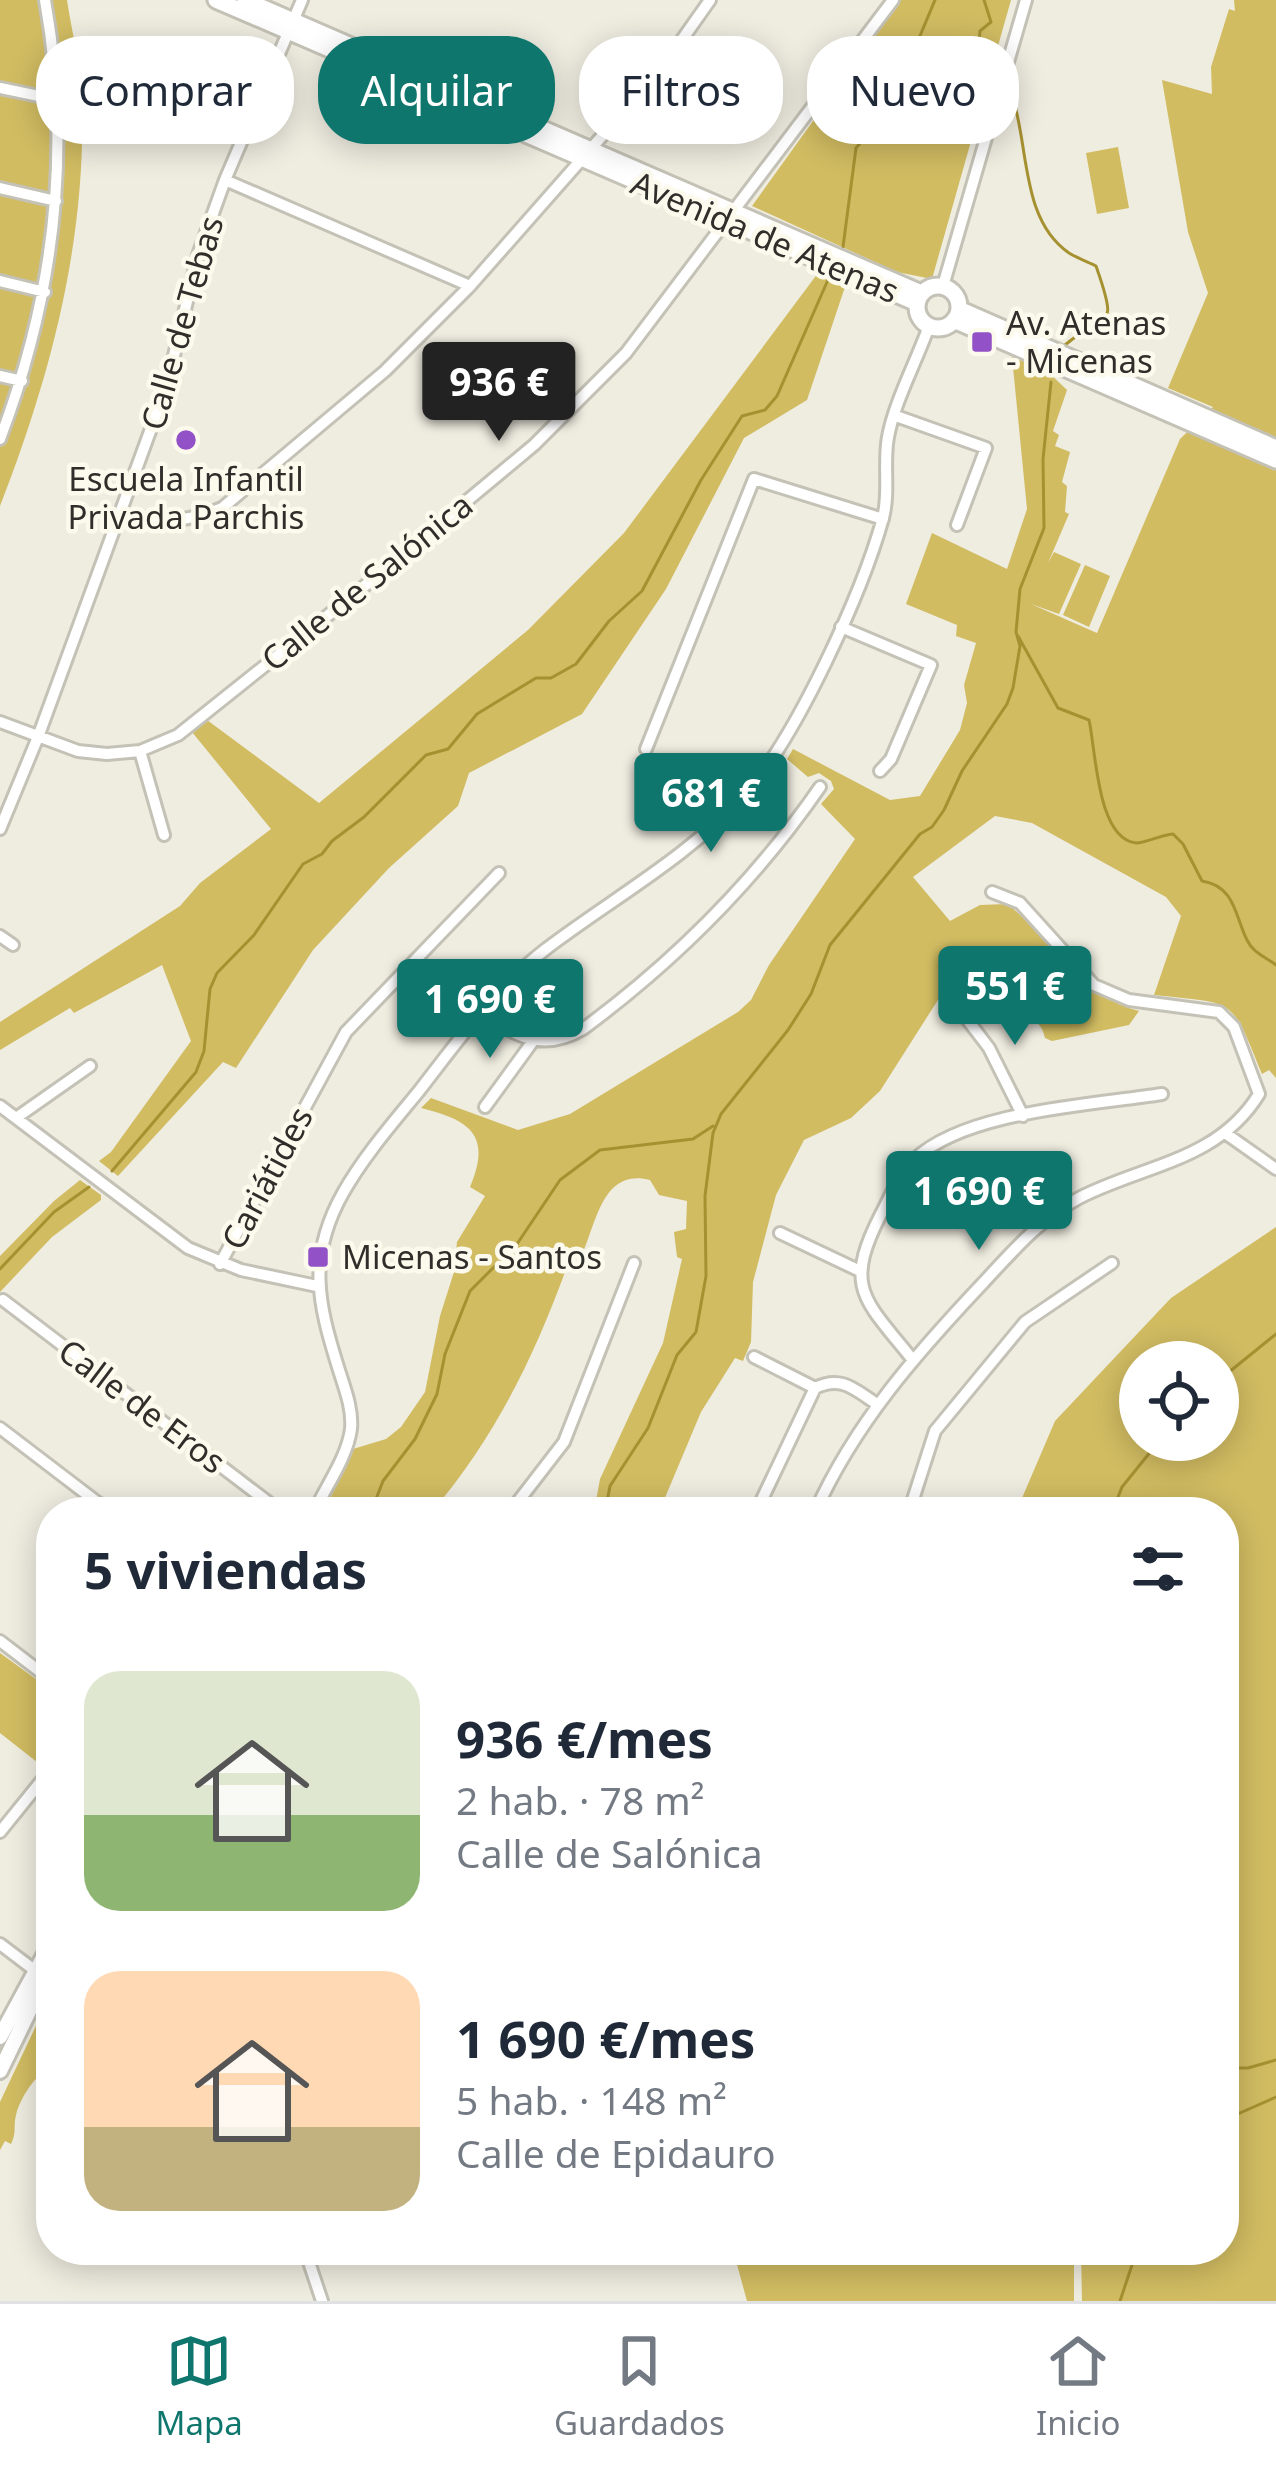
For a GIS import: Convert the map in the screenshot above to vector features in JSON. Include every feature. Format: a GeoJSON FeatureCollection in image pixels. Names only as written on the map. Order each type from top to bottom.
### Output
{"type":"FeatureCollection","features":[{"type":"Feature","properties":{"kind":"main road","name":"Avenida de Atenas"},"geometry":{"type":"LineString","coordinates":[[216,0],[291,26],[919,298]]}},
{"type":"Feature","properties":{"kind":"main road","name":"Avenida de Atenas"},"geometry":{"type":"LineString","coordinates":[[245,0],[291,26]]}},
{"type":"Feature","properties":{"kind":"main road"},"geometry":{"type":"LineString","coordinates":[[931,286],[943,286],[955,295],[956,315],[943,327],[929,326],[918,314],[919,298],[931,286]]}},
{"type":"Feature","properties":{"kind":"main road"},"geometry":{"type":"LineString","coordinates":[[956,315],[1276,448]]}},
{"type":"Feature","properties":{"kind":"main road"},"geometry":{"type":"LineString","coordinates":[[956,315],[1276,460]]}},
{"type":"Feature","properties":{"kind":"street"},"geometry":{"type":"LineString","coordinates":[[45,0],[50,36]]}},
{"type":"Feature","properties":{"kind":"street","name":"Calle de Tebas"},"geometry":{"type":"LineString","coordinates":[[0,829],[167,385],[198,255],[225,180],[302,0]]}},
{"type":"Feature","properties":{"kind":"street"},"geometry":{"type":"LineString","coordinates":[[122,513],[158,523],[194,520],[222,508],[385,370],[470,286],[662,68],[710,0]]}},
{"type":"Feature","properties":{"kind":"street","name":"Calle de Salónica"},"geometry":{"type":"LineString","coordinates":[[0,722],[78,751],[106,754],[140,751],[178,735],[534,445],[626,353],[893,0]]}},
{"type":"Feature","properties":{"kind":"street"},"geometry":{"type":"LineString","coordinates":[[943,286],[1026,0]]}},
{"type":"Feature","properties":{"kind":"street"},"geometry":{"type":"LineString","coordinates":[[0,88],[36,95]]}},
{"type":"Feature","properties":{"kind":"street"},"geometry":{"type":"LineString","coordinates":[[0,439],[22,381],[45,292],[57,144]]}},
{"type":"Feature","properties":{"kind":"street"},"geometry":{"type":"LineString","coordinates":[[225,180],[470,286]]}},
{"type":"Feature","properties":{"kind":"street"},"geometry":{"type":"LineString","coordinates":[[0,188],[56,201]]}},
{"type":"Feature","properties":{"kind":"street"},"geometry":{"type":"LineString","coordinates":[[0,281],[45,292]]}},
{"type":"Feature","properties":{"kind":"street"},"geometry":{"type":"LineString","coordinates":[[322,1497],[351,1426],[349,1402],[317,1286],[340,1198],[361,1163],[481,1012],[528,964],[640,886],[743,796],[790,728],[841,627],[883,519],[888,436],[929,326]]}},
{"type":"Feature","properties":{"kind":"street"},"geometry":{"type":"LineString","coordinates":[[0,376],[22,381]]}},
{"type":"Feature","properties":{"kind":"street"},"geometry":{"type":"LineString","coordinates":[[896,416],[986,448],[957,525]]}},
{"type":"Feature","properties":{"kind":"street"},"geometry":{"type":"LineString","coordinates":[[646,749],[754,479],[883,519]]}},
{"type":"Feature","properties":{"kind":"street"},"geometry":{"type":"LineString","coordinates":[[841,627],[931,665],[891,759],[880,771]]}},
{"type":"Feature","properties":{"kind":"street"},"geometry":{"type":"LineString","coordinates":[[140,751],[164,835]]}},
{"type":"Feature","properties":{"kind":"street"},"geometry":{"type":"LineString","coordinates":[[481,1012],[533,1042],[583,1029],[693,940],[786,836],[820,787]]}},
{"type":"Feature","properties":{"kind":"street","name":"Cariátides"},"geometry":{"type":"LineString","coordinates":[[220,1264],[346,1032],[499,873]]}},
{"type":"Feature","properties":{"kind":"street"},"geometry":{"type":"LineString","coordinates":[[822,1497],[877,1404],[912,1359],[1035,1228],[1078,1198],[1188,1157],[1225,1133],[1258,1094],[1234,1027],[1219,1012],[1129,1000],[1094,985],[1020,903],[992,892]]}},
{"type":"Feature","properties":{"kind":"street"},"geometry":{"type":"LineString","coordinates":[[0,936],[13,945]]}},
{"type":"Feature","properties":{"kind":"street"},"geometry":{"type":"LineString","coordinates":[[960,1010],[989,1048],[1023,1116]]}},
{"type":"Feature","properties":{"kind":"street"},"geometry":{"type":"LineString","coordinates":[[485,1107],[533,1042]]}},
{"type":"Feature","properties":{"kind":"street"},"geometry":{"type":"LineString","coordinates":[[16,1118],[90,1066]]}},
{"type":"Feature","properties":{"kind":"street"},"geometry":{"type":"LineString","coordinates":[[912,1359],[874,1313],[858,1270],[899,1178],[914,1160],[944,1137],[977,1125],[1162,1094]]}},
{"type":"Feature","properties":{"kind":"street"},"geometry":{"type":"LineString","coordinates":[[0,1106],[188,1248],[220,1264],[317,1286]]}},
{"type":"Feature","properties":{"kind":"street"},"geometry":{"type":"LineString","coordinates":[[1225,1133],[1276,1169]]}},
{"type":"Feature","properties":{"kind":"street"},"geometry":{"type":"LineString","coordinates":[[780,1234],[858,1270]]}},
{"type":"Feature","properties":{"kind":"street"},"geometry":{"type":"LineString","coordinates":[[522,1497],[564,1442],[634,1263]]}},
{"type":"Feature","properties":{"kind":"street"},"geometry":{"type":"LineString","coordinates":[[914,1497],[934,1431],[1025,1322],[1112,1263]]}},
{"type":"Feature","properties":{"kind":"street","name":"Calle de Eros"},"geometry":{"type":"LineString","coordinates":[[3,1300],[261,1497]]}},
{"type":"Feature","properties":{"kind":"street"},"geometry":{"type":"LineString","coordinates":[[754,1357],[814,1388]]}},
{"type":"Feature","properties":{"kind":"street"},"geometry":{"type":"LineString","coordinates":[[763,1497],[814,1388],[842,1381],[877,1404]]}},
{"type":"Feature","properties":{"kind":"street"},"geometry":{"type":"LineString","coordinates":[[0,1428],[90,1497]]}},
{"type":"Feature","properties":{"kind":"street"},"geometry":{"type":"LineString","coordinates":[[0,1641],[36,1669]]}},
{"type":"Feature","properties":{"kind":"street"},"geometry":{"type":"LineString","coordinates":[[2,1825],[36,1786]]}},
{"type":"Feature","properties":{"kind":"street"},"geometry":{"type":"LineString","coordinates":[[0,1944],[33,1969]]}},
{"type":"Feature","properties":{"kind":"street"},"geometry":{"type":"LineString","coordinates":[[0,2037],[36,1964]]}},
{"type":"Feature","properties":{"kind":"street"},"geometry":{"type":"LineString","coordinates":[[0,2071],[36,1997]]}},
{"type":"Feature","properties":{"kind":"street"},"geometry":{"type":"LineString","coordinates":[[310,2265],[322,2301]]}},
{"type":"Feature","properties":{"kind":"shaded area"},"geometry":{"type":"Polygon","coordinates":[[[0,0],[67,0],[73,36],[36,36],[36,144],[82,144],[78,205],[62,307],[35,407],[0,506],[0,0]]]}},
{"type":"Feature","properties":{"kind":"shaded area"},"geometry":{"type":"Polygon","coordinates":[[[900,0],[1011,0],[1001,36],[874,36],[900,0]]]}},
{"type":"Feature","properties":{"kind":"shaded area"},"geometry":{"type":"Polygon","coordinates":[[[1234,0],[1276,0],[1276,1078],[1269,1070],[1262,1074],[1236,1017],[1227,1009],[1201,1000],[1154,995],[1181,916],[1166,897],[1032,823],[995,816],[913,877],[950,921],[980,905],[1007,904],[1083,980],[1118,1004],[1139,1011],[1129,1025],[1052,1041],[1045,1038],[1038,1023],[1023,1017],[1003,989],[1006,977],[980,947],[964,959],[880,1091],[851,1118],[804,1140],[776,1195],[753,1282],[751,1342],[743,1361],[735,1358],[701,1412],[665,1497],[597,1497],[600,1479],[663,1343],[682,1259],[677,1257],[674,1232],[686,1229],[687,1201],[659,1195],[650,1180],[634,1178],[612,1189],[582,1255],[572,1253],[514,1389],[444,1497],[331,1497],[353,1449],[386,1439],[401,1427],[425,1392],[457,1242],[485,1196],[470,1187],[479,1154],[472,1133],[452,1118],[421,1108],[431,1098],[518,1130],[570,1114],[738,1012],[751,1000],[769,965],[855,839],[821,804],[834,789],[831,781],[819,773],[808,777],[787,759],[793,749],[890,800],[920,796],[960,730],[967,703],[964,685],[976,643],[956,636],[957,625],[906,604],[932,533],[1007,569],[1027,509],[1012,357],[1046,370],[1067,390],[1053,431],[1059,435],[1055,446],[1070,452],[1062,482],[1067,486],[1065,512],[1069,514],[1048,563],[1054,552],[1081,564],[1059,614],[1031,604],[1097,633],[1180,439],[1213,407],[1168,388],[1208,293],[1188,232],[1162,80],[1212,94],[1211,67],[1229,9],[1235,11],[1234,0]]]}},
{"type":"Feature","properties":{"kind":"shaded area"},"geometry":{"type":"Polygon","coordinates":[[[807,129],[807,144],[970,144],[932,279],[897,272],[752,206],[807,129]]]}},
{"type":"Feature","properties":{"kind":"shaded area"},"geometry":{"type":"Polygon","coordinates":[[[1118,147],[1129,208],[1097,214],[1086,153],[1118,147]]]}},
{"type":"Feature","properties":{"kind":"shaded area"},"geometry":{"type":"Polygon","coordinates":[[[821,269],[847,281],[807,400],[744,438],[666,589],[582,714],[469,773],[458,806],[389,868],[313,950],[236,1068],[223,1062],[118,1176],[99,1161],[111,1152],[191,1041],[162,965],[74,1013],[70,1008],[0,1050],[0,1022],[180,906],[200,883],[271,829],[192,732],[207,720],[319,803],[528,630],[624,533],[821,269]]]}},
{"type":"Feature","properties":{"kind":"shaded area"},"geometry":{"type":"Polygon","coordinates":[[[1085,565],[1110,576],[1089,627],[1063,615],[1085,565]]]}},
{"type":"Feature","properties":{"kind":"shaded area"},"geometry":{"type":"Polygon","coordinates":[[[80,1180],[101,1195],[101,1200],[52,1237],[0,1292],[0,1256],[80,1180]]]}},
{"type":"Feature","properties":{"kind":"shaded area"},"geometry":{"type":"Polygon","coordinates":[[[1276,1227],[1276,2301],[1082,2301],[1081,2265],[1239,2265],[1239,1497],[1022,1497],[1055,1421],[1119,1353],[1119,1461],[1239,1461],[1239,1341],[1130,1341],[1171,1298],[1276,1227]]]}},
{"type":"Feature","properties":{"kind":"shaded area"},"geometry":{"type":"Polygon","coordinates":[[[0,1653],[36,1679],[36,1761],[0,1733],[0,1653]]]}},
{"type":"Feature","properties":{"kind":"shaded area"},"geometry":{"type":"Polygon","coordinates":[[[36,2026],[36,2080],[16,2115],[11,2144],[5,2141],[0,2150],[0,2102],[36,2026]]]}},
{"type":"Feature","properties":{"kind":"shaded area"},"geometry":{"type":"Polygon","coordinates":[[[737,2265],[1074,2265],[1074,2301],[747,2301],[737,2265]]]}},
{"type":"Feature","properties":{"kind":"waterway"},"geometry":{"type":"LineString","coordinates":[[843,247],[856,148],[889,110],[935,0]]}},
{"type":"Feature","properties":{"kind":"waterway"},"geometry":{"type":"LineString","coordinates":[[980,36],[991,22],[984,0]]}},
{"type":"Feature","properties":{"kind":"waterway"},"geometry":{"type":"LineString","coordinates":[[1019,124],[1042,222],[1069,253],[1096,266],[1107,302],[1105,318],[1065,345]]}},
{"type":"Feature","properties":{"kind":"waterway"},"geometry":{"type":"LineString","coordinates":[[112,1171],[196,1072],[217,973],[254,935],[303,864],[322,854],[364,817],[426,755],[448,749],[477,714],[536,678],[551,678],[576,664],[609,621],[642,591],[701,480],[742,416],[765,410],[777,396],[831,273]]}},
{"type":"Feature","properties":{"kind":"waterway"},"geometry":{"type":"LineString","coordinates":[[608,1497],[610,1486],[648,1428],[677,1355],[696,1332],[706,1276],[705,1196],[713,1133],[721,1114],[788,1030],[811,994],[830,945],[944,810],[962,771],[1007,704],[1020,646],[1016,632],[1020,589],[1044,528],[1043,459],[1051,382]]}},
{"type":"Feature","properties":{"kind":"waterway"},"geometry":{"type":"LineString","coordinates":[[1018,636],[1058,708],[1089,720],[1100,792],[1113,826],[1123,838],[1136,843],[1173,834],[1202,881],[1228,896],[1256,952],[1276,965]]}},
{"type":"Feature","properties":{"kind":"waterway"},"geometry":{"type":"LineString","coordinates":[[377,1497],[383,1481],[415,1439],[437,1394],[445,1354],[470,1291],[517,1244],[560,1180],[600,1150],[693,1139],[713,1126]]}},
{"type":"Feature","properties":{"kind":"waterway"},"geometry":{"type":"LineString","coordinates":[[0,1269],[54,1212],[89,1187]]}},
{"type":"Feature","properties":{"kind":"waterway"},"geometry":{"type":"LineString","coordinates":[[1239,1364],[1276,1334]]}},
{"type":"Feature","properties":{"kind":"waterway"},"geometry":{"type":"LineString","coordinates":[[1118,1497],[1143,1461]]}},
{"type":"Feature","properties":{"kind":"waterway"},"geometry":{"type":"LineString","coordinates":[[1239,2068],[1276,2060]]}},
{"type":"Feature","properties":{"kind":"waterway"},"geometry":{"type":"LineString","coordinates":[[1239,2113],[1276,2097]]}},
{"type":"Feature","properties":{"kind":"waterway"},"geometry":{"type":"LineString","coordinates":[[1120,2301],[1132,2265]]}},
{"type":"Feature","properties":{"kind":"place","name":"Av. Atenas - Micenas"},"geometry":{"type":"Point","coordinates":[982,342]}},
{"type":"Feature","properties":{"kind":"place","name":"Escuela Infantil Privada Parchis"},"geometry":{"type":"Point","coordinates":[186,440]}},
{"type":"Feature","properties":{"kind":"place","name":"Micenas - Santos"},"geometry":{"type":"Point","coordinates":[318,1257]}}]}
